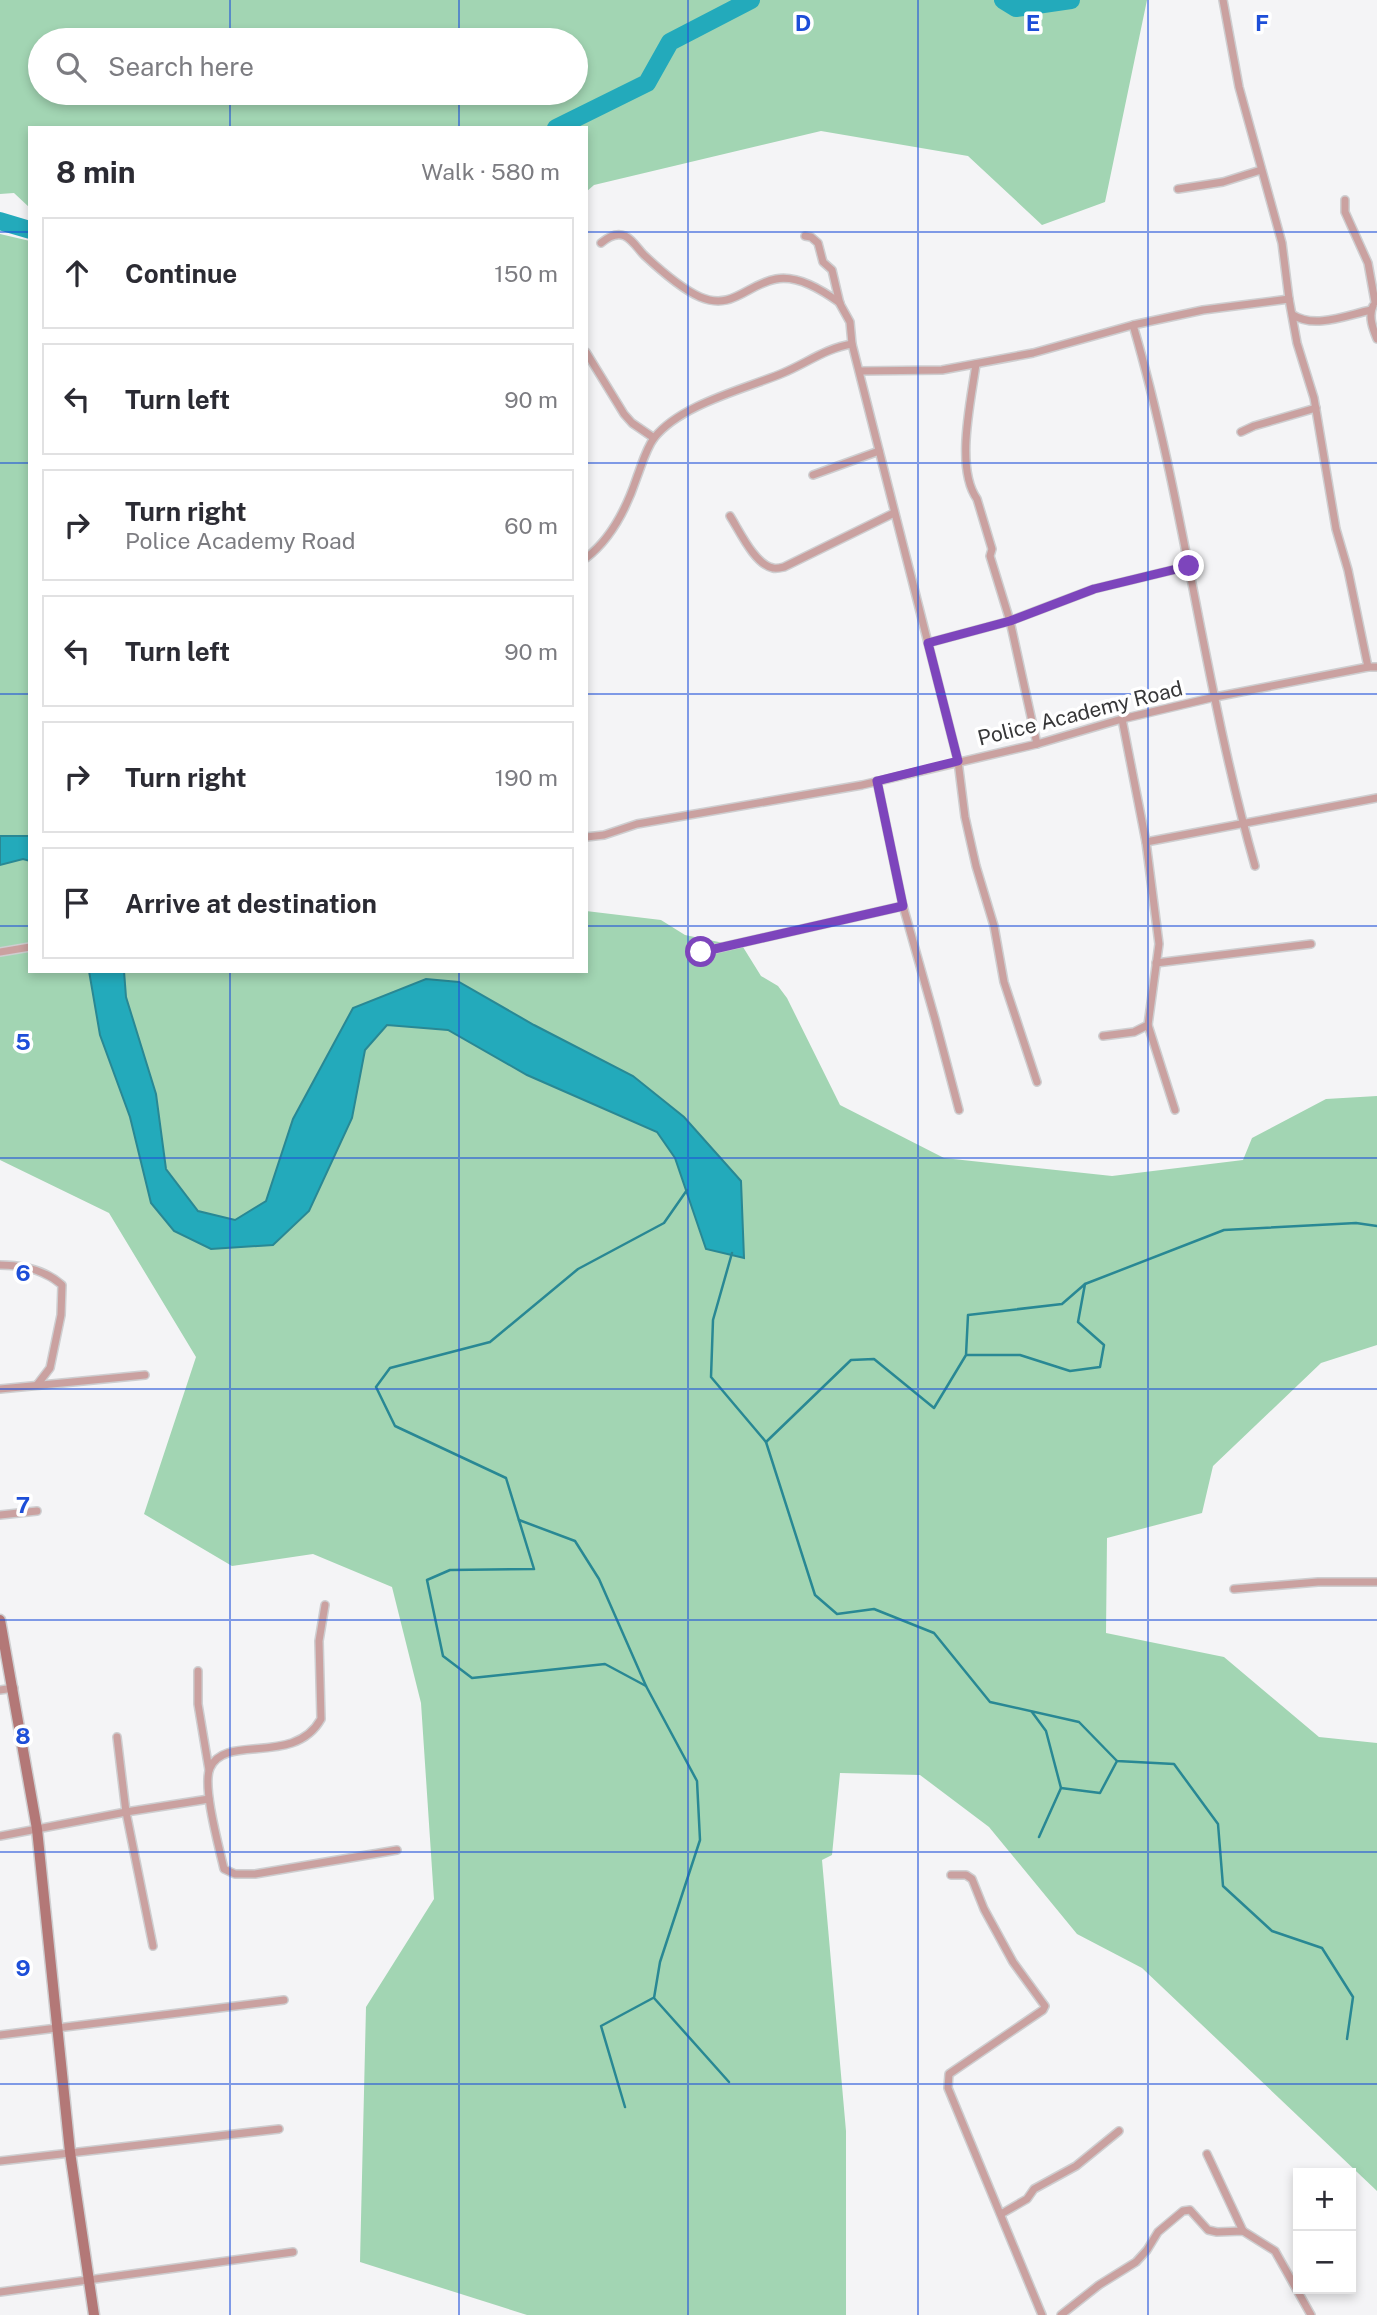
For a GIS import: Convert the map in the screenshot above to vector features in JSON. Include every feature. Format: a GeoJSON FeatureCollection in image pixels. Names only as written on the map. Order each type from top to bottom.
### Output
{"type":"FeatureCollection","features":[{"type":"Feature","properties":{"kind":"street"},"geometry":{"type":"LineString","coordinates":[[1223,0],[1238,87],[1282,243],[1297,343],[1316,408],[1334,517],[1368,667]]}},
{"type":"Feature","properties":{"kind":"street"},"geometry":{"type":"LineString","coordinates":[[1178,189],[1223,182],[1261,170]]}},
{"type":"Feature","properties":{"kind":"street"},"geometry":{"type":"LineString","coordinates":[[1345,200],[1345,212],[1368,263],[1376,301],[1371,310],[1372,328],[1377,339]]}},
{"type":"Feature","properties":{"kind":"street"},"geometry":{"type":"LineString","coordinates":[[601,243],[609,236],[623,235],[679,284],[703,298],[727,301],[773,279],[788,278],[816,287],[840,304]]}},
{"type":"Feature","properties":{"kind":"street"},"geometry":{"type":"LineString","coordinates":[[805,236],[818,243],[823,262],[832,271],[840,304],[850,322],[852,344],[958,761],[965,817],[994,926],[1004,982],[1038,1082]]}},
{"type":"Feature","properties":{"kind":"street"},"geometry":{"type":"LineString","coordinates":[[860,371],[942,370],[1033,353],[1133,325],[1203,310],[1289,299]]}},
{"type":"Feature","properties":{"kind":"street"},"geometry":{"type":"LineString","coordinates":[[1293,315],[1311,322],[1371,310]]}},
{"type":"Feature","properties":{"kind":"street"},"geometry":{"type":"LineString","coordinates":[[1133,325],[1153,395],[1215,697],[1255,866]]}},
{"type":"Feature","properties":{"kind":"street"},"geometry":{"type":"LineString","coordinates":[[588,557],[611,532],[654,438],[682,416],[717,397],[781,374],[836,346],[852,344]]}},
{"type":"Feature","properties":{"kind":"street"},"geometry":{"type":"LineString","coordinates":[[588,355],[624,414],[654,438]]}},
{"type":"Feature","properties":{"kind":"street"},"geometry":{"type":"LineString","coordinates":[[976,364],[965,467],[992,549],[990,556],[1010,621],[1037,744]]}},
{"type":"Feature","properties":{"kind":"street"},"geometry":{"type":"LineString","coordinates":[[1241,432],[1316,408]]}},
{"type":"Feature","properties":{"kind":"street"},"geometry":{"type":"LineString","coordinates":[[813,475],[879,451]]}},
{"type":"Feature","properties":{"kind":"street"},"geometry":{"type":"LineString","coordinates":[[730,516],[761,563],[772,568],[784,568],[894,513]]}},
{"type":"Feature","properties":{"kind":"street"},"geometry":{"type":"LineString","coordinates":[[928,643],[1010,621],[1094,589],[1189,566]]}},
{"type":"Feature","properties":{"kind":"street","name":"Police Academy Road"},"geometry":{"type":"LineString","coordinates":[[588,837],[604,835],[637,824],[877,781],[1037,744],[1122,719],[1215,697],[1377,667]]}},
{"type":"Feature","properties":{"kind":"street"},"geometry":{"type":"LineString","coordinates":[[1122,719],[1146,842],[1159,943],[1148,1025],[1175,1110]]}},
{"type":"Feature","properties":{"kind":"street"},"geometry":{"type":"LineString","coordinates":[[877,781],[903,906],[958,1110]]}},
{"type":"Feature","properties":{"kind":"street"},"geometry":{"type":"LineString","coordinates":[[1146,842],[1377,798]]}},
{"type":"Feature","properties":{"kind":"street"},"geometry":{"type":"LineString","coordinates":[[701,952],[903,906]]}},
{"type":"Feature","properties":{"kind":"street"},"geometry":{"type":"LineString","coordinates":[[1156,963],[1311,943]]}},
{"type":"Feature","properties":{"kind":"street"},"geometry":{"type":"LineString","coordinates":[[0,952],[28,947]]}},
{"type":"Feature","properties":{"kind":"street"},"geometry":{"type":"LineString","coordinates":[[1103,1036],[1134,1032],[1148,1025]]}},
{"type":"Feature","properties":{"kind":"street"},"geometry":{"type":"LineString","coordinates":[[0,1265],[14,1265],[50,1275],[62,1284],[61,1315],[50,1368],[37,1385]]}},
{"type":"Feature","properties":{"kind":"street"},"geometry":{"type":"LineString","coordinates":[[0,1389],[145,1375]]}},
{"type":"Feature","properties":{"kind":"street"},"geometry":{"type":"LineString","coordinates":[[0,1515],[37,1511]]}},
{"type":"Feature","properties":{"kind":"street"},"geometry":{"type":"LineString","coordinates":[[1234,1589],[1318,1582],[1377,1582]]}},
{"type":"Feature","properties":{"kind":"street"},"geometry":{"type":"LineString","coordinates":[[209,1769],[220,1755],[294,1743],[315,1730],[321,1719],[320,1641],[325,1605]]}},
{"type":"Feature","properties":{"kind":"street"},"geometry":{"type":"LineString","coordinates":[[0,1620],[37,1829],[70,2152],[94,2315]]}},
{"type":"Feature","properties":{"kind":"street"},"geometry":{"type":"LineString","coordinates":[[198,1671],[198,1704],[209,1769],[209,1799],[224,1869],[235,1874],[255,1874],[397,1850]]}},
{"type":"Feature","properties":{"kind":"street"},"geometry":{"type":"LineString","coordinates":[[0,1690],[13,1688]]}},
{"type":"Feature","properties":{"kind":"street"},"geometry":{"type":"LineString","coordinates":[[117,1737],[126,1812],[153,1946]]}},
{"type":"Feature","properties":{"kind":"street"},"geometry":{"type":"LineString","coordinates":[[0,1836],[209,1799]]}},
{"type":"Feature","properties":{"kind":"street"},"geometry":{"type":"LineString","coordinates":[[951,1875],[966,1875],[972,1879],[1013,1962],[1045,2006],[1043,2010],[949,2074],[948,2088],[1042,2315]]}},
{"type":"Feature","properties":{"kind":"street"},"geometry":{"type":"LineString","coordinates":[[0,2035],[284,2000]]}},
{"type":"Feature","properties":{"kind":"street"},"geometry":{"type":"LineString","coordinates":[[0,2161],[279,2129]]}},
{"type":"Feature","properties":{"kind":"street"},"geometry":{"type":"LineString","coordinates":[[1001,2214],[1027,2199],[1034,2189],[1076,2166],[1119,2131]]}},
{"type":"Feature","properties":{"kind":"street"},"geometry":{"type":"LineString","coordinates":[[1208,2154],[1243,2231],[1275,2251],[1311,2315]]}},
{"type":"Feature","properties":{"kind":"street"},"geometry":{"type":"LineString","coordinates":[[1061,2315],[1099,2285],[1136,2262],[1158,2232],[1183,2211],[1190,2210],[1208,2230],[1243,2231]]}},
{"type":"Feature","properties":{"kind":"street"},"geometry":{"type":"LineString","coordinates":[[0,2292],[293,2252]]}},
{"type":"Feature","properties":{"kind":"green space"},"geometry":{"type":"Polygon","coordinates":[[[0,0],[1147,0],[1105,202],[1042,225],[968,156],[821,131],[594,185],[588,190],[588,126],[28,126],[28,206],[14,193],[0,194],[0,0]]]}},
{"type":"Feature","properties":{"kind":"green space"},"geometry":{"type":"Polygon","coordinates":[[[0,234],[28,241],[28,973],[588,973],[588,911],[661,920],[685,935],[743,947],[761,976],[778,986],[787,998],[840,1105],[944,1158],[1112,1176],[1243,1160],[1252,1138],[1326,1099],[1377,1096],[1377,1345],[1321,1363],[1213,1466],[1202,1513],[1107,1538],[1106,1633],[1224,1657],[1319,1737],[1377,1743],[1377,2191],[1356,2168],[1353,2168],[1142,1968],[1077,1934],[989,1827],[920,1775],[840,1773],[832,1855],[822,1860],[846,2131],[846,2315],[527,2315],[360,2262],[366,2007],[434,1899],[421,1703],[392,1587],[313,1554],[232,1566],[144,1514],[196,1357],[109,1213],[0,1160],[0,234]]]}},
{"type":"Feature","properties":{"kind":"water"},"geometry":{"type":"Polygon","coordinates":[[[0,836],[28,836],[28,860],[23,859],[0,865],[0,836]]]}},
{"type":"Feature","properties":{"kind":"water"},"geometry":{"type":"Polygon","coordinates":[[[89,973],[124,973],[126,997],[156,1094],[166,1169],[198,1211],[235,1220],[266,1201],[293,1119],[353,1008],[426,979],[459,982],[534,1025],[633,1076],[684,1117],[741,1181],[744,1258],[706,1249],[675,1158],[657,1132],[527,1075],[448,1030],[387,1025],[365,1050],[352,1118],[309,1211],[273,1245],[211,1249],[174,1231],[151,1203],[130,1117],[100,1035],[89,973]]]}},
{"type":"Feature","properties":{"kind":"waterway"},"geometry":{"type":"LineString","coordinates":[[560,126],[647,83],[670,42],[751,0]]}},
{"type":"Feature","properties":{"kind":"waterway"},"geometry":{"type":"LineString","coordinates":[[1003,0],[1016,8],[1071,0]]}},
{"type":"Feature","properties":{"kind":"waterway"},"geometry":{"type":"LineString","coordinates":[[0,221],[28,229]]}},
{"type":"Feature","properties":{"kind":"waterway"},"geometry":{"type":"LineString","coordinates":[[687,1190],[664,1223],[578,1269],[490,1342],[390,1368],[376,1387],[395,1426],[506,1478],[534,1569],[450,1570],[427,1580],[443,1656],[472,1678],[605,1664],[646,1686],[697,1781],[700,1840],[660,1962],[654,1998],[729,2082]]}},
{"type":"Feature","properties":{"kind":"waterway"},"geometry":{"type":"LineString","coordinates":[[766,1442],[851,1360],[874,1359],[934,1408],[966,1355],[968,1315],[1062,1304],[1085,1284],[1224,1230],[1356,1223],[1377,1226]]}},
{"type":"Feature","properties":{"kind":"waterway"},"geometry":{"type":"LineString","coordinates":[[732,1253],[713,1320],[711,1377],[766,1442],[815,1595],[837,1614],[874,1609],[934,1633],[990,1702],[1079,1722],[1117,1761],[1174,1764],[1218,1824],[1223,1886],[1272,1931],[1322,1948],[1353,1997],[1347,2039]]}},
{"type":"Feature","properties":{"kind":"waterway"},"geometry":{"type":"LineString","coordinates":[[967,1355],[1020,1355],[1070,1371],[1100,1367],[1104,1345],[1078,1322],[1085,1284]]}},
{"type":"Feature","properties":{"kind":"waterway"},"geometry":{"type":"LineString","coordinates":[[519,1520],[575,1541],[599,1579],[646,1686]]}},
{"type":"Feature","properties":{"kind":"waterway"},"geometry":{"type":"LineString","coordinates":[[1032,1712],[1046,1731],[1061,1788],[1039,1837]]}},
{"type":"Feature","properties":{"kind":"waterway"},"geometry":{"type":"LineString","coordinates":[[1061,1788],[1100,1793],[1117,1761]]}},
{"type":"Feature","properties":{"kind":"waterway"},"geometry":{"type":"LineString","coordinates":[[625,2107],[601,2026],[653,1998]]}},
{"type":"Feature","properties":{"kind":"route"},"geometry":{"type":"LineString","coordinates":[[701,952],[903,906],[877,781],[958,761],[928,643],[1010,621],[1094,589],[1189,566]]}}]}
